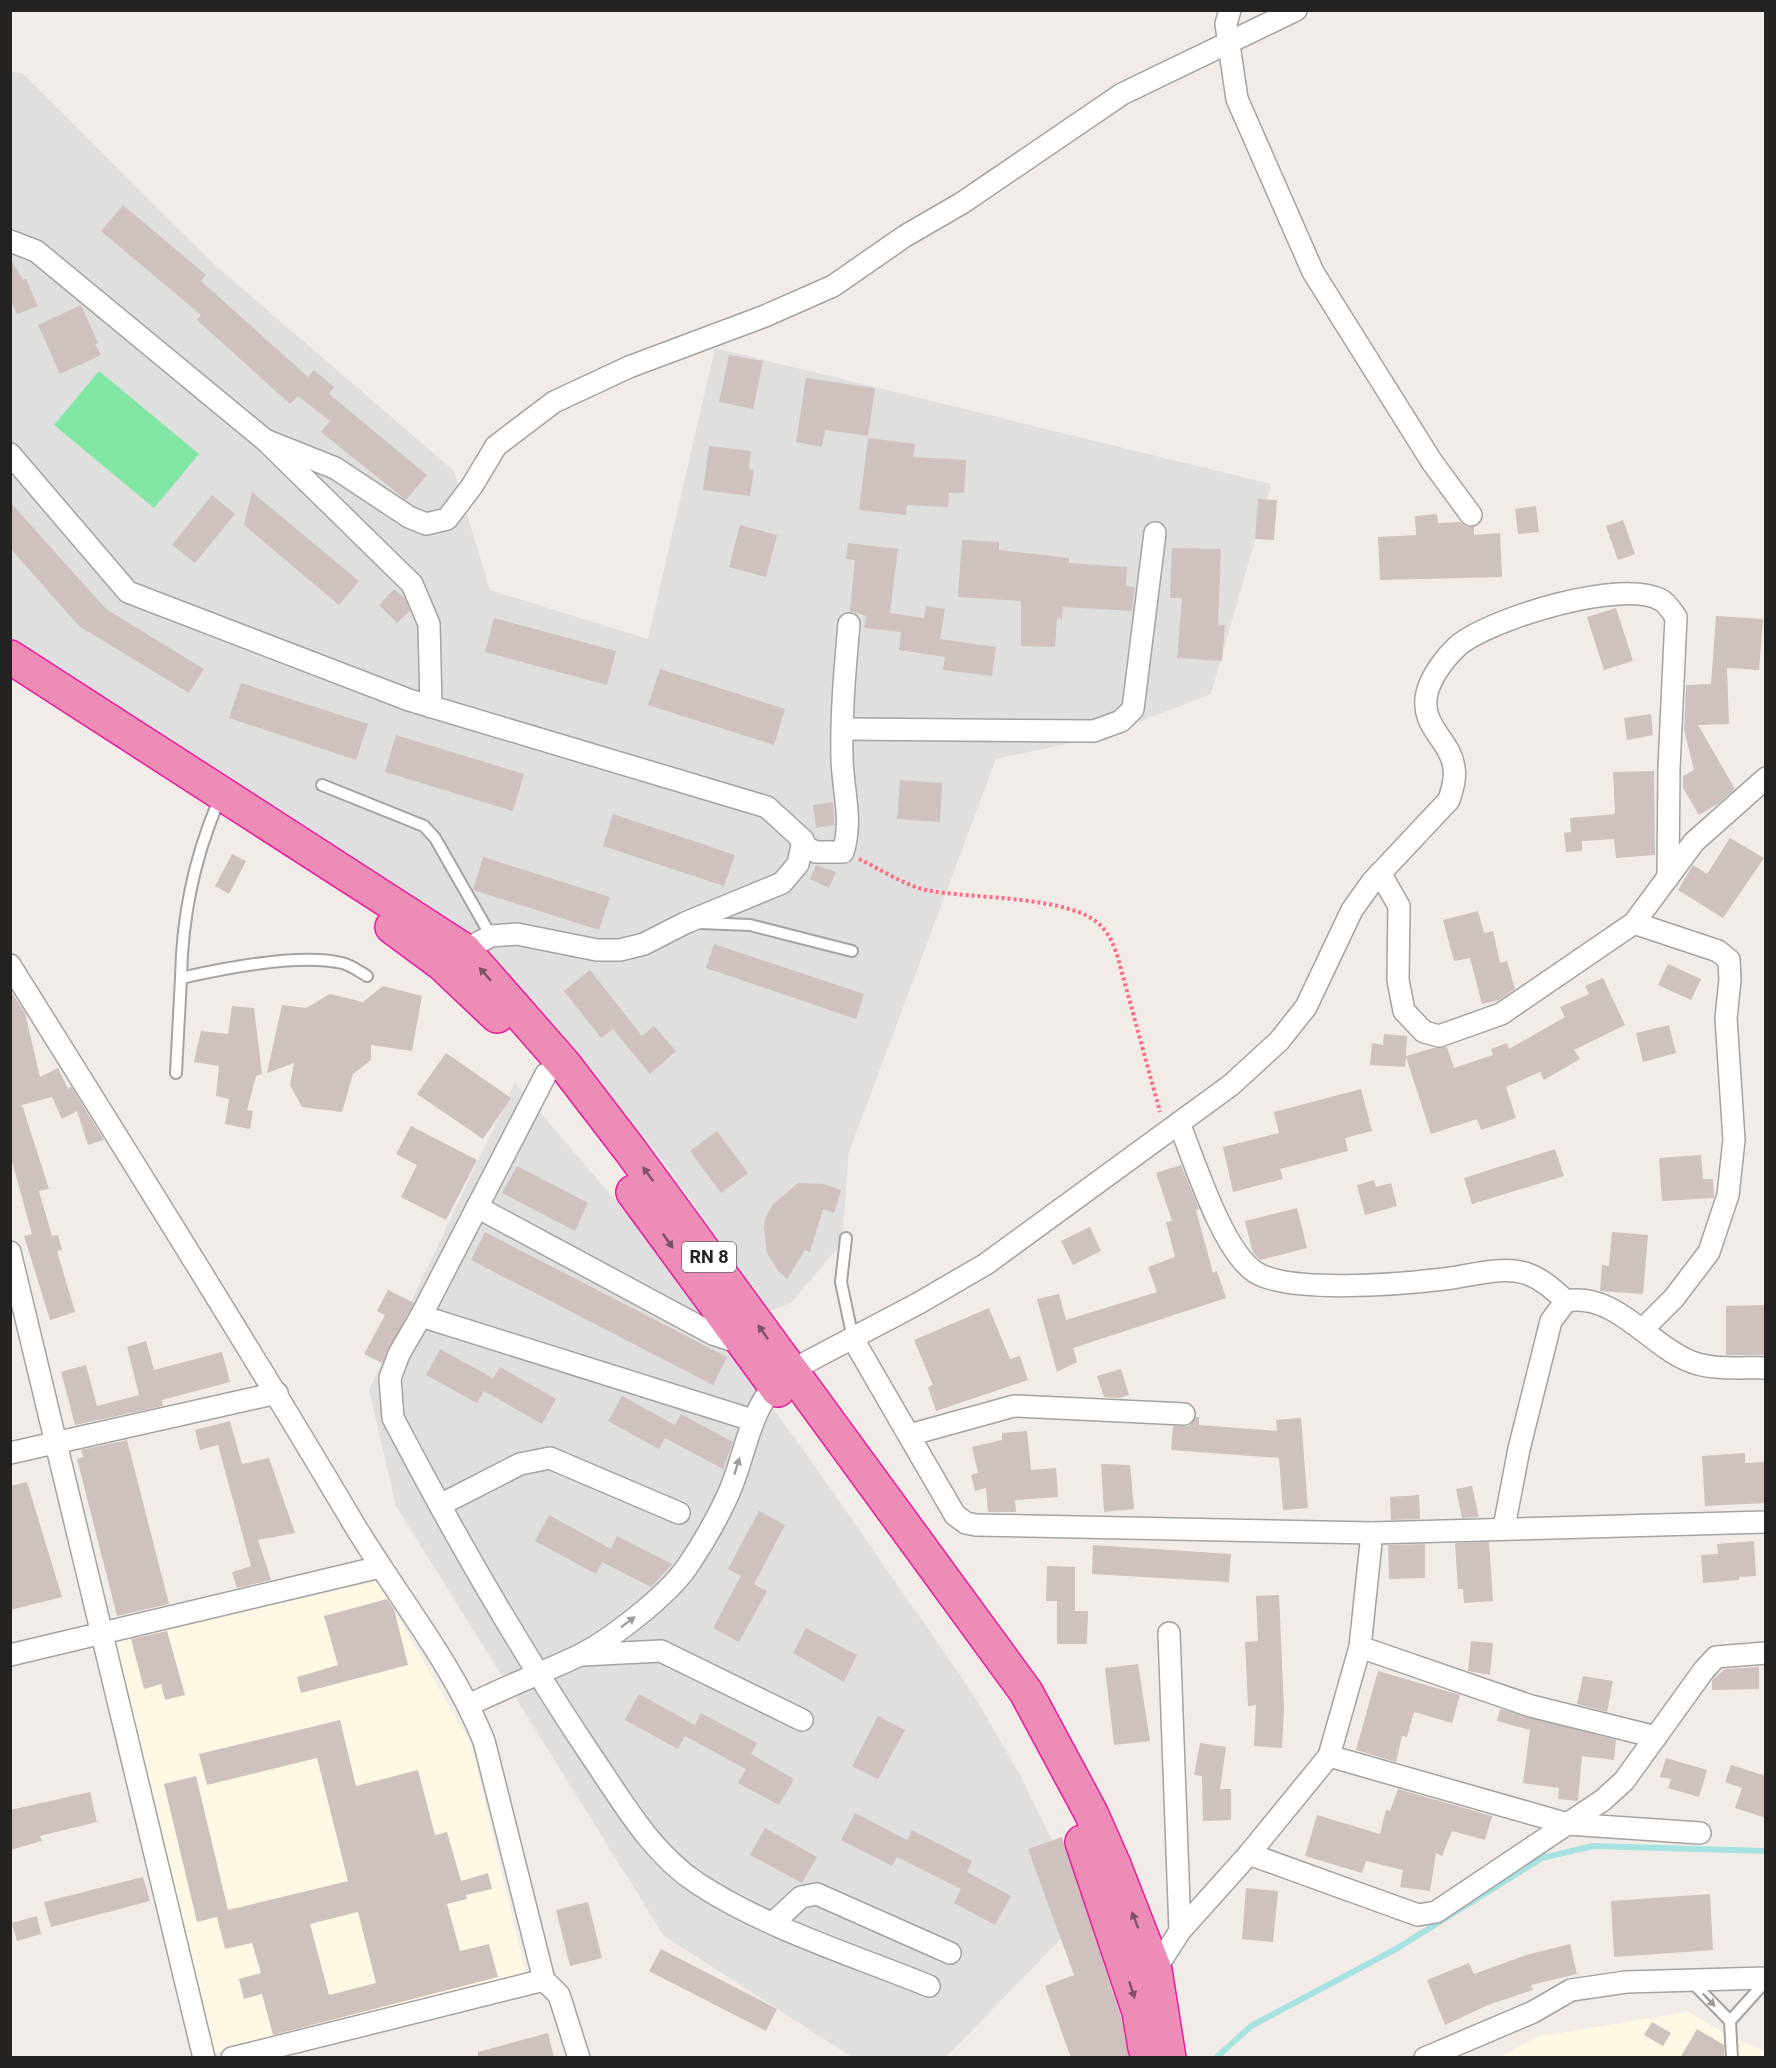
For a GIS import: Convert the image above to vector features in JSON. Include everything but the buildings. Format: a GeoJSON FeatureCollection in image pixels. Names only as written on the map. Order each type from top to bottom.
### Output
{"type":"FeatureCollection","features":[{"type":"Feature","properties":{"kind":"highway","name":"RN 8"},"geometry":{"type":"LineString","coordinates":[[10,657],[478,943],[604,1116],[1013,1710],[1053,1780],[1078,1831],[1139,2012],[1146,2058]]}},
{"type":"Feature","properties":{"kind":"highway","name":"RN 8"},"geometry":{"type":"LineString","coordinates":[[10,675],[295,859],[442,964],[502,1021],[546,1074],[743,1344],[782,1377],[1026,1692],[1091,1813],[1155,1971],[1169,2058]]}},
{"type":"Feature","properties":{"kind":"street"},"geometry":{"type":"LineString","coordinates":[[1230,10],[1226,24],[1237,99],[1313,272],[1432,462],[1472,515]]}},
{"type":"Feature","properties":{"kind":"street"},"geometry":{"type":"LineString","coordinates":[[265,440],[335,468],[409,517],[426,524],[447,519],[472,486],[496,446],[554,402],[629,367],[765,316],[833,286],[904,236],[962,203],[1122,94],[1296,10]]}},
{"type":"Feature","properties":{"kind":"street"},"geometry":{"type":"LineString","coordinates":[[10,241],[36,251],[265,440],[412,584],[429,624],[431,707]]}},
{"type":"Feature","properties":{"kind":"street"},"geometry":{"type":"LineString","coordinates":[[10,454],[128,592],[431,707],[767,807],[803,840],[805,848],[816,852],[843,852],[849,833],[842,760],[844,681],[849,624]]}},
{"type":"Feature","properties":{"kind":"street"},"geometry":{"type":"LineString","coordinates":[[844,729],[1054,733],[1094,731],[1120,721],[1133,709],[1155,533]]}},
{"type":"Feature","properties":{"kind":"street"},"geometry":{"type":"LineString","coordinates":[[469,1705],[536,1673],[580,1656],[657,1600],[687,1568],[728,1495],[752,1420],[782,1377],[986,1264],[1231,1085],[1286,1033],[1306,1007],[1352,910],[1380,873],[1449,800],[1454,783],[1454,767],[1426,715],[1427,693],[1439,669],[1459,645],[1509,617],[1577,601],[1619,594],[1662,600],[1676,617],[1669,768],[1668,878]]}},
{"type":"Feature","properties":{"kind":"street"},"geometry":{"type":"LineString","coordinates":[[1380,873],[1399,906],[1398,980],[1404,1011],[1424,1032],[1438,1036],[1501,1014],[1634,922],[1694,842],[1766,778]]}},
{"type":"Feature","properties":{"kind":"street"},"geometry":{"type":"LineString","coordinates":[[478,943],[517,934],[597,950],[620,951],[644,944],[685,923],[782,883],[798,864],[803,840]]}},
{"type":"Feature","properties":{"kind":"street"},"geometry":{"type":"LineString","coordinates":[[1634,922],[1718,951],[1729,960],[1730,980],[1726,1018],[1734,1140],[1728,1195],[1709,1252],[1674,1298],[1643,1329]]}},
{"type":"Feature","properties":{"kind":"street"},"geometry":{"type":"LineString","coordinates":[[10,965],[277,1393],[380,1567],[469,1705],[484,1741],[544,1980],[560,1995],[579,2058]]}},
{"type":"Feature","properties":{"kind":"street"},"geometry":{"type":"LineString","coordinates":[[546,1074],[421,1316],[399,1354],[390,1378],[393,1418],[536,1673],[631,1815],[670,1862],[696,1882],[746,1911],[929,1986]]}},
{"type":"Feature","properties":{"kind":"street"},"geometry":{"type":"LineString","coordinates":[[1173,1128],[1221,1226],[1240,1256],[1254,1271],[1290,1282],[1393,1284],[1506,1270],[1526,1274],[1542,1281],[1566,1301]]}},
{"type":"Feature","properties":{"kind":"street"},"geometry":{"type":"LineString","coordinates":[[477,1207],[713,1334],[743,1344]]}},
{"type":"Feature","properties":{"kind":"street"},"geometry":{"type":"LineString","coordinates":[[10,1252],[204,2058]]}},
{"type":"Feature","properties":{"kind":"street"},"geometry":{"type":"LineString","coordinates":[[1504,1527],[1519,1449],[1551,1321],[1566,1301],[1581,1298],[1607,1307],[1687,1360],[1713,1366],[1766,1368]]}},
{"type":"Feature","properties":{"kind":"street"},"geometry":{"type":"LineString","coordinates":[[421,1316],[752,1420]]}},
{"type":"Feature","properties":{"kind":"street"},"geometry":{"type":"LineString","coordinates":[[853,1339],[956,1515],[976,1525],[1372,1533],[1504,1527],[1766,1522]]}},
{"type":"Feature","properties":{"kind":"street"},"geometry":{"type":"LineString","coordinates":[[10,1453],[277,1393]]}},
{"type":"Feature","properties":{"kind":"street"},"geometry":{"type":"LineString","coordinates":[[909,1435],[1014,1406],[1184,1414]]}},
{"type":"Feature","properties":{"kind":"street"},"geometry":{"type":"LineString","coordinates":[[440,1505],[520,1464],[535,1459],[550,1458],[679,1513]]}},
{"type":"Feature","properties":{"kind":"street"},"geometry":{"type":"LineString","coordinates":[[1155,1971],[1180,1931],[1249,1854],[1329,1756],[1360,1647],[1372,1533]]}},
{"type":"Feature","properties":{"kind":"street"},"geometry":{"type":"LineString","coordinates":[[10,1655],[380,1567]]}},
{"type":"Feature","properties":{"kind":"street"},"geometry":{"type":"LineString","coordinates":[[1169,1633],[1180,1931]]}},
{"type":"Feature","properties":{"kind":"street"},"geometry":{"type":"LineString","coordinates":[[1360,1647],[1531,1706],[1656,1737]]}},
{"type":"Feature","properties":{"kind":"street"},"geometry":{"type":"LineString","coordinates":[[580,1656],[661,1651],[802,1720]]}},
{"type":"Feature","properties":{"kind":"street"},"geometry":{"type":"LineString","coordinates":[[1249,1854],[1418,1915],[1436,1912],[1603,1800],[1623,1780],[1716,1657],[1766,1653]]}},
{"type":"Feature","properties":{"kind":"street"},"geometry":{"type":"LineString","coordinates":[[1329,1756],[1568,1824],[1700,1833]]}},
{"type":"Feature","properties":{"kind":"street"},"geometry":{"type":"LineString","coordinates":[[774,1922],[801,1897],[817,1894],[950,1953]]}},
{"type":"Feature","properties":{"kind":"street"},"geometry":{"type":"LineString","coordinates":[[1425,2058],[1533,2012],[1571,1990],[1626,1982],[1766,1979]]}},
{"type":"Feature","properties":{"kind":"street"},"geometry":{"type":"LineString","coordinates":[[232,2058],[544,1980]]}},
{"type":"Feature","properties":{"kind":"lane"},"geometry":{"type":"LineString","coordinates":[[322,785],[424,826],[435,838],[478,943]]}},
{"type":"Feature","properties":{"kind":"lane"},"geometry":{"type":"LineString","coordinates":[[176,1073],[181,978],[190,882],[200,845],[216,807]]}},
{"type":"Feature","properties":{"kind":"lane"},"geometry":{"type":"LineString","coordinates":[[685,923],[750,925],[852,951]]}},
{"type":"Feature","properties":{"kind":"lane"},"geometry":{"type":"LineString","coordinates":[[181,978],[228,968],[306,960],[344,964],[368,975]]}},
{"type":"Feature","properties":{"kind":"lane"},"geometry":{"type":"LineString","coordinates":[[846,1238],[841,1282],[853,1339]]}},
{"type":"Feature","properties":{"kind":"lane"},"geometry":{"type":"LineString","coordinates":[[1689,1979],[1730,2021],[1732,2058]]}},
{"type":"Feature","properties":{"kind":"lane"},"geometry":{"type":"LineString","coordinates":[[1730,2021],[1766,1979]]}},
{"type":"Feature","properties":{"kind":"path"},"geometry":{"type":"LineString","coordinates":[[843,852],[924,890],[1063,907],[1087,915],[1100,924],[1111,939],[1118,958],[1173,1128]]}},
{"type":"Feature","properties":{"kind":"shaded area"},"geometry":{"type":"Polygon","coordinates":[[[10,72],[22,73],[215,265],[454,471],[490,590],[648,639],[715,348],[1271,484],[1211,694],[1103,736],[996,759],[849,1152],[842,1243],[791,1303],[770,1311],[662,1160],[578,1054],[466,949],[11,642],[10,72]]]}},
{"type":"Feature","properties":{"kind":"shaded area"},"geometry":{"type":"Polygon","coordinates":[[[515,1083],[644,1234],[810,1459],[973,1694],[1020,1775],[1069,1875],[1082,1917],[945,2058],[852,2057],[664,1936],[396,1506],[369,1390],[515,1083]]]}},
{"type":"Feature","properties":{"kind":"shaded area"},"geometry":{"type":"Polygon","coordinates":[[[377,1581],[471,1744],[527,1978],[214,2053],[113,1643],[377,1581]]]}},
{"type":"Feature","properties":{"kind":"shaded area"},"geometry":{"type":"Polygon","coordinates":[[[1689,2012],[1729,2036],[1766,2051],[1765,2058],[1499,2058],[1536,2037],[1689,2012]]]}},
{"type":"Feature","properties":{"kind":"green space"},"geometry":{"type":"Polygon","coordinates":[[[99,371],[199,454],[154,508],[54,425],[99,371]]]}},
{"type":"Feature","properties":{"kind":"waterway"},"geometry":{"type":"LineString","coordinates":[[1216,2058],[1251,2026],[1396,1949],[1542,1858],[1593,1846],[1766,1851]]}}]}
